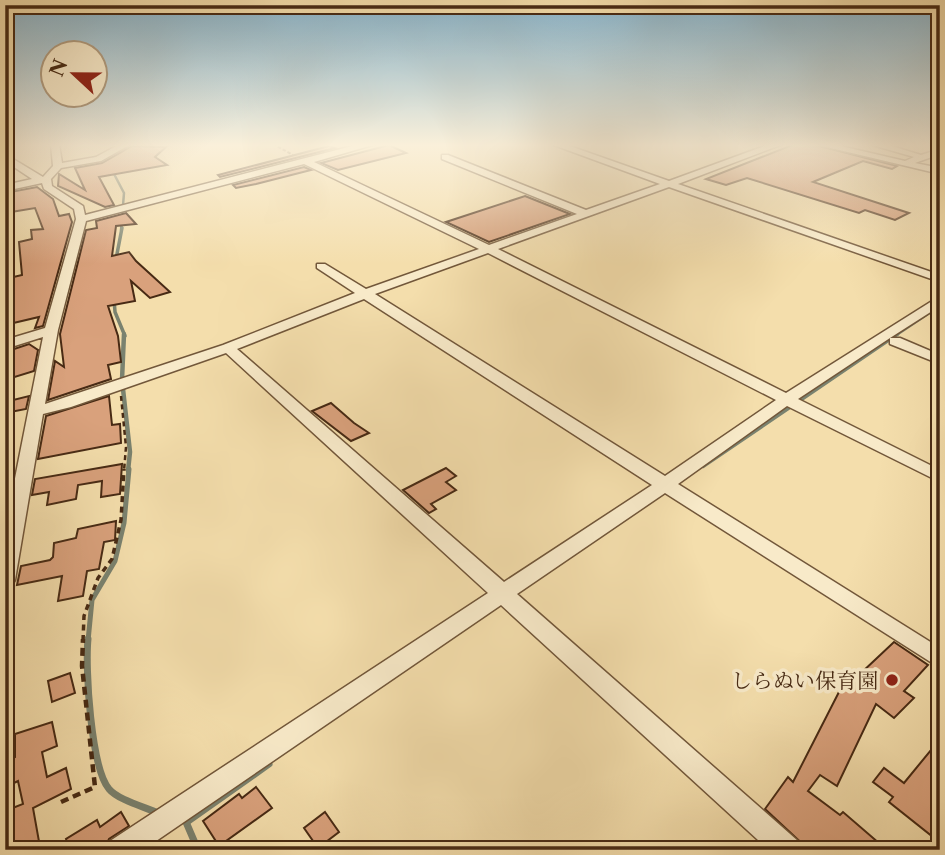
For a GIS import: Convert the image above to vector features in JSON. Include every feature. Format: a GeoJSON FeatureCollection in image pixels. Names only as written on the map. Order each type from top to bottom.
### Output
{"type":"FeatureCollection","features":[{"type":"Feature","properties":{"kind":"street"},"geometry":{"type":"LineString","coordinates":[[5,188],[24,184]]}},
{"type":"Feature","properties":{"kind":"street"},"geometry":{"type":"LineString","coordinates":[[5,580],[39,410],[51,330],[81,219],[79,208],[45,184]]}},
{"type":"Feature","properties":{"kind":"street"},"geometry":{"type":"LineString","coordinates":[[81,219],[214,184]]}},
{"type":"Feature","properties":{"kind":"street"},"geometry":{"type":"LineString","coordinates":[[353,184],[489,249],[940,477]]}},
{"type":"Feature","properties":{"kind":"street"},"geometry":{"type":"LineString","coordinates":[[512,184],[587,214]]}},
{"type":"Feature","properties":{"kind":"street"},"geometry":{"type":"LineString","coordinates":[[666,184],[940,279]]}},
{"type":"Feature","properties":{"kind":"street"},"geometry":{"type":"LineString","coordinates":[[39,410],[66,404],[228,348],[367,293],[672,184]]}},
{"type":"Feature","properties":{"kind":"street"},"geometry":{"type":"LineString","coordinates":[[321,266],[940,659]]}},
{"type":"Feature","properties":{"kind":"street"},"geometry":{"type":"LineString","coordinates":[[119,850],[505,598],[940,299]]}},
{"type":"Feature","properties":{"kind":"street"},"geometry":{"type":"LineString","coordinates":[[5,345],[51,330]]}},
{"type":"Feature","properties":{"kind":"street"},"geometry":{"type":"LineString","coordinates":[[895,341],[940,360]]}},
{"type":"Feature","properties":{"kind":"street"},"geometry":{"type":"LineString","coordinates":[[228,348],[789,850]]}},
{"type":"Feature","properties":{"kind":"path"},"geometry":{"type":"LineString","coordinates":[[61,802],[95,787],[82,666],[84,616],[98,578],[112,559],[121,520],[126,447],[121,384]]}},
{"type":"Feature","properties":{"kind":"building"},"geometry":{"type":"Polygon","coordinates":[[[58,184],[75,184],[85,190],[82,184],[103,184],[114,205],[105,207],[58,184]]]}},
{"type":"Feature","properties":{"kind":"building"},"geometry":{"type":"Polygon","coordinates":[[[237,184],[256,184],[236,188],[233,185],[237,184]]]}},
{"type":"Feature","properties":{"kind":"building"},"geometry":{"type":"Polygon","coordinates":[[[766,184],[819,184],[909,213],[895,220],[865,210],[859,213],[766,184]]]}},
{"type":"Feature","properties":{"kind":"building"},"geometry":{"type":"Polygon","coordinates":[[[37,187],[53,199],[59,216],[69,214],[72,222],[43,326],[35,328],[39,317],[5,325],[5,279],[22,275],[19,242],[32,239],[31,230],[43,229],[35,208],[5,213],[5,193],[37,187]]]}},
{"type":"Feature","properties":{"kind":"building"},"geometry":{"type":"Polygon","coordinates":[[[525,196],[570,214],[489,242],[446,222],[525,196]]]}},
{"type":"Feature","properties":{"kind":"building"},"geometry":{"type":"Polygon","coordinates":[[[126,213],[136,224],[116,226],[112,256],[129,252],[170,292],[150,298],[131,281],[135,301],[108,306],[118,336],[121,362],[108,365],[111,379],[48,400],[55,361],[64,367],[60,334],[86,230],[97,228],[96,221],[126,213]]]}},
{"type":"Feature","properties":{"kind":"building"},"geometry":{"type":"Polygon","coordinates":[[[29,344],[38,350],[34,371],[5,380],[5,352],[29,344]]]}},
{"type":"Feature","properties":{"kind":"building"},"geometry":{"type":"Polygon","coordinates":[[[29,396],[26,409],[5,413],[5,402],[29,396]]]}},
{"type":"Feature","properties":{"kind":"building"},"geometry":{"type":"Polygon","coordinates":[[[109,396],[112,425],[120,424],[121,443],[38,459],[46,416],[109,396]]]}},
{"type":"Feature","properties":{"kind":"building"},"geometry":{"type":"Polygon","coordinates":[[[331,403],[369,433],[351,441],[312,411],[331,403]]]}},
{"type":"Feature","properties":{"kind":"building"},"geometry":{"type":"Polygon","coordinates":[[[122,464],[120,494],[101,497],[102,481],[78,485],[76,499],[47,505],[49,492],[32,495],[35,479],[122,464]]]}},
{"type":"Feature","properties":{"kind":"building"},"geometry":{"type":"Polygon","coordinates":[[[446,468],[456,476],[446,482],[456,490],[431,504],[436,509],[429,513],[403,490],[446,468]]]}},
{"type":"Feature","properties":{"kind":"building"},"geometry":{"type":"Polygon","coordinates":[[[116,521],[115,540],[104,542],[99,569],[87,571],[83,596],[58,601],[62,576],[17,585],[21,566],[50,560],[53,557],[54,543],[76,538],[78,529],[116,521]]]}},
{"type":"Feature","properties":{"kind":"building"},"geometry":{"type":"Polygon","coordinates":[[[894,642],[928,665],[904,691],[914,698],[894,718],[876,704],[837,786],[820,775],[808,791],[840,815],[843,812],[887,850],[809,850],[765,809],[788,777],[793,782],[841,688],[844,689],[894,642]]]}},
{"type":"Feature","properties":{"kind":"building"},"geometry":{"type":"Polygon","coordinates":[[[70,673],[75,693],[52,702],[48,681],[70,673]]]}},
{"type":"Feature","properties":{"kind":"building"},"geometry":{"type":"Polygon","coordinates":[[[52,722],[57,746],[42,752],[47,777],[66,768],[71,789],[33,808],[40,847],[5,850],[5,811],[23,804],[18,781],[12,784],[8,760],[15,757],[15,734],[52,722]]]}},
{"type":"Feature","properties":{"kind":"building"},"geometry":{"type":"Polygon","coordinates":[[[940,739],[940,828],[933,837],[889,802],[893,797],[873,782],[884,768],[904,783],[940,739]]]}},
{"type":"Feature","properties":{"kind":"building"},"geometry":{"type":"Polygon","coordinates":[[[256,787],[272,808],[219,846],[203,821],[239,794],[242,798],[256,787]]]}},
{"type":"Feature","properties":{"kind":"building"},"geometry":{"type":"Polygon","coordinates":[[[121,812],[129,826],[109,839],[104,850],[70,850],[66,839],[97,820],[100,827],[121,812]]]}},
{"type":"Feature","properties":{"kind":"building"},"geometry":{"type":"Polygon","coordinates":[[[325,812],[339,832],[318,848],[304,828],[325,812]]]}},
{"type":"Feature","properties":{"kind":"waterway"},"geometry":{"type":"LineString","coordinates":[[119,184],[124,193],[121,230]]}},
{"type":"Feature","properties":{"kind":"waterway"},"geometry":{"type":"LineString","coordinates":[[116,259],[122,228]]}},
{"type":"Feature","properties":{"kind":"waterway"},"geometry":{"type":"LineString","coordinates":[[114,299],[115,312],[125,336]]}},
{"type":"Feature","properties":{"kind":"waterway"},"geometry":{"type":"LineString","coordinates":[[897,334],[936,308]]}},
{"type":"Feature","properties":{"kind":"waterway"},"geometry":{"type":"LineString","coordinates":[[124,334],[122,380],[130,452],[128,471]]}},
{"type":"Feature","properties":{"kind":"waterway"},"geometry":{"type":"LineString","coordinates":[[703,466],[897,334]]}},
{"type":"Feature","properties":{"kind":"waterway"},"geometry":{"type":"LineString","coordinates":[[88,641],[92,600],[115,561],[124,523],[129,469]]}},
{"type":"Feature","properties":{"kind":"waterway"},"geometry":{"type":"LineString","coordinates":[[88,639],[87,672],[91,717],[103,778],[109,789],[119,797],[158,813]]}},
{"type":"Feature","properties":{"kind":"waterway"},"geometry":{"type":"LineString","coordinates":[[187,822],[269,764]]}},
{"type":"Feature","properties":{"kind":"waterway"},"geometry":{"type":"LineString","coordinates":[[186,822],[198,850]]}},
{"type":"Feature","properties":{"kind":"place","name":"しらぬい保育園"},"geometry":{"type":"Point","coordinates":[892,680]}}]}
